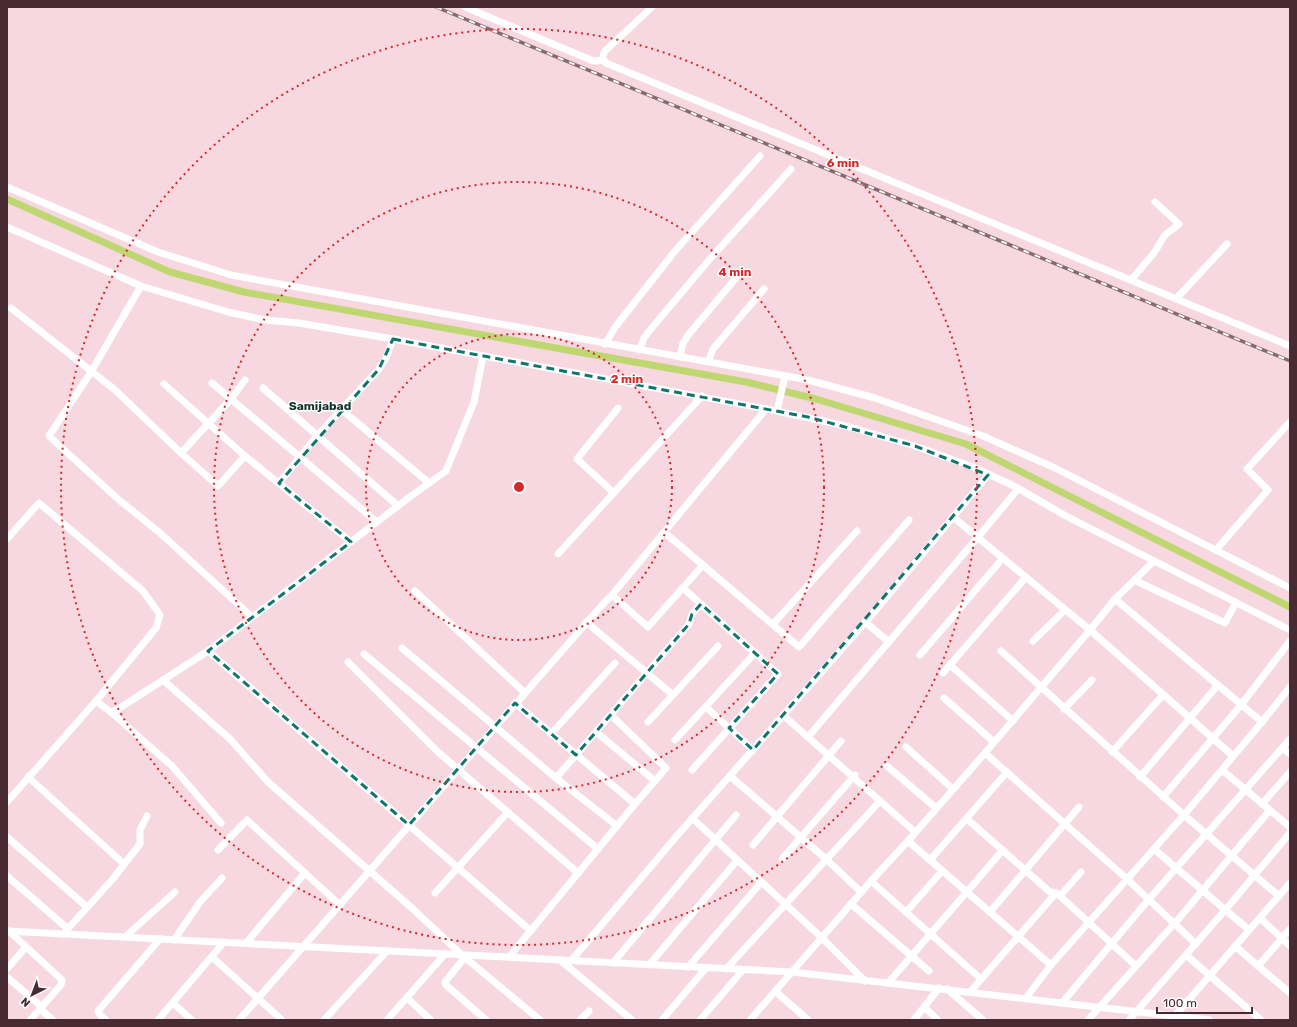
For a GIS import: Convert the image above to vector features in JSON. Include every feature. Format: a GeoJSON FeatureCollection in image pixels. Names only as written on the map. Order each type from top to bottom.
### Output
{"type":"FeatureCollection","features":[{"type":"Feature","properties":{"kind":"street"},"geometry":{"type":"LineString","coordinates":[[465,7],[592,60],[603,60],[1290,346]]}},
{"type":"Feature","properties":{"kind":"street"},"geometry":{"type":"LineString","coordinates":[[603,60],[602,55],[605,51],[652,7]]}},
{"type":"Feature","properties":{"kind":"street"},"geometry":{"type":"LineString","coordinates":[[605,344],[616,326],[676,251],[760,156]]}},
{"type":"Feature","properties":{"kind":"street"},"geometry":{"type":"LineString","coordinates":[[639,350],[644,338],[689,284],[791,169]]}},
{"type":"Feature","properties":{"kind":"street"},"geometry":{"type":"LineString","coordinates":[[7,187],[158,252],[231,275],[708,362],[784,378],[808,380],[875,398],[983,436],[1054,468],[1290,588]]}},
{"type":"Feature","properties":{"kind":"street"},"geometry":{"type":"LineString","coordinates":[[1131,280],[1154,253],[1165,235],[1180,224],[1155,202]]}},
{"type":"Feature","properties":{"kind":"street"},"geometry":{"type":"LineString","coordinates":[[7,227],[141,286],[228,312],[265,320],[299,323],[702,396],[838,424],[915,446],[972,467],[1018,489],[1064,515],[1290,630]]}},
{"type":"Feature","properties":{"kind":"street"},"geometry":{"type":"LineString","coordinates":[[1176,299],[1227,244]]}},
{"type":"Feature","properties":{"kind":"street"},"geometry":{"type":"LineString","coordinates":[[680,357],[684,343],[689,334],[736,278]]}},
{"type":"Feature","properties":{"kind":"street"},"geometry":{"type":"LineString","coordinates":[[141,286],[91,372],[49,436],[119,500],[159,532],[252,617]]}},
{"type":"Feature","properties":{"kind":"street"},"geometry":{"type":"LineString","coordinates":[[708,362],[713,349],[764,289]]}},
{"type":"Feature","properties":{"kind":"street"},"geometry":{"type":"LineString","coordinates":[[11,308],[114,389],[218,486],[245,456]]}},
{"type":"Feature","properties":{"kind":"street"},"geometry":{"type":"LineString","coordinates":[[279,483],[317,436],[379,369],[386,358],[393,340]]}},
{"type":"Feature","properties":{"kind":"street"},"geometry":{"type":"LineString","coordinates":[[112,713],[208,651],[446,471],[474,402],[483,356]]}},
{"type":"Feature","properties":{"kind":"street"},"geometry":{"type":"LineString","coordinates":[[777,411],[784,378]]}},
{"type":"Feature","properties":{"kind":"street"},"geometry":{"type":"LineString","coordinates":[[181,453],[231,399],[245,380]]}},
{"type":"Feature","properties":{"kind":"street"},"geometry":{"type":"LineString","coordinates":[[164,384],[245,456],[351,542]]}},
{"type":"Feature","properties":{"kind":"street"},"geometry":{"type":"LineString","coordinates":[[212,384],[377,522]]}},
{"type":"Feature","properties":{"kind":"street"},"geometry":{"type":"LineString","coordinates":[[263,388],[398,506]]}},
{"type":"Feature","properties":{"kind":"street"},"geometry":{"type":"LineString","coordinates":[[558,554],[702,396]]}},
{"type":"Feature","properties":{"kind":"street"},"geometry":{"type":"LineString","coordinates":[[614,493],[577,458],[618,408]]}},
{"type":"Feature","properties":{"kind":"street"},"geometry":{"type":"LineString","coordinates":[[239,1020],[586,622],[612,595],[766,409]]}},
{"type":"Feature","properties":{"kind":"street"},"geometry":{"type":"LineString","coordinates":[[342,410],[429,483]]}},
{"type":"Feature","properties":{"kind":"street"},"geometry":{"type":"LineString","coordinates":[[1216,550],[1268,490],[1247,469],[1290,422]]}},
{"type":"Feature","properties":{"kind":"street"},"geometry":{"type":"LineString","coordinates":[[571,961],[692,818],[865,622],[988,475]]}},
{"type":"Feature","properties":{"kind":"street"},"geometry":{"type":"LineString","coordinates":[[808,737],[1018,489]]}},
{"type":"Feature","properties":{"kind":"street"},"geometry":{"type":"LineString","coordinates":[[7,538],[39,502],[143,591],[160,615],[156,628],[96,701],[7,802]]}},
{"type":"Feature","properties":{"kind":"street"},"geometry":{"type":"LineString","coordinates":[[953,516],[1090,630],[1233,756]]}},
{"type":"Feature","properties":{"kind":"street"},"geometry":{"type":"LineString","coordinates":[[664,532],[799,647],[909,520]]}},
{"type":"Feature","properties":{"kind":"street"},"geometry":{"type":"LineString","coordinates":[[773,624],[857,531]]}},
{"type":"Feature","properties":{"kind":"street"},"geometry":{"type":"LineString","coordinates":[[920,655],[1003,558]]}},
{"type":"Feature","properties":{"kind":"street"},"geometry":{"type":"LineString","coordinates":[[750,1020],[821,937],[908,841],[1013,721],[1115,599],[1154,561]]}},
{"type":"Feature","properties":{"kind":"street"},"geometry":{"type":"LineString","coordinates":[[612,595],[648,627],[703,565]]}},
{"type":"Feature","properties":{"kind":"street"},"geometry":{"type":"LineString","coordinates":[[943,674],[1026,577]]}},
{"type":"Feature","properties":{"kind":"street"},"geometry":{"type":"LineString","coordinates":[[1134,580],[1225,623],[1236,602]]}},
{"type":"Feature","properties":{"kind":"street"},"geometry":{"type":"LineString","coordinates":[[683,588],[778,674],[692,770]]}},
{"type":"Feature","properties":{"kind":"street"},"geometry":{"type":"LineString","coordinates":[[415,591],[525,693]]}},
{"type":"Feature","properties":{"kind":"street"},"geometry":{"type":"LineString","coordinates":[[1115,599],[1262,722]]}},
{"type":"Feature","properties":{"kind":"street"},"geometry":{"type":"LineString","coordinates":[[556,778],[689,624],[692,614],[701,604]]}},
{"type":"Feature","properties":{"kind":"street"},"geometry":{"type":"LineString","coordinates":[[1033,641],[1065,610]]}},
{"type":"Feature","properties":{"kind":"street"},"geometry":{"type":"LineString","coordinates":[[586,622],[673,695]]}},
{"type":"Feature","properties":{"kind":"street"},"geometry":{"type":"LineString","coordinates":[[865,622],[889,642]]}},
{"type":"Feature","properties":{"kind":"street"},"geometry":{"type":"LineString","coordinates":[[1163,797],[1241,705],[1290,641]]}},
{"type":"Feature","properties":{"kind":"street"},"geometry":{"type":"LineString","coordinates":[[648,722],[718,646]]}},
{"type":"Feature","properties":{"kind":"street"},"geometry":{"type":"LineString","coordinates":[[402,648],[556,778],[617,826]]}},
{"type":"Feature","properties":{"kind":"street"},"geometry":{"type":"LineString","coordinates":[[208,651],[531,931]]}},
{"type":"Feature","properties":{"kind":"street"},"geometry":{"type":"LineString","coordinates":[[1001,651],[1040,688],[1184,816],[1279,896]]}},
{"type":"Feature","properties":{"kind":"street"},"geometry":{"type":"LineString","coordinates":[[675,740],[755,653]]}},
{"type":"Feature","properties":{"kind":"street"},"geometry":{"type":"LineString","coordinates":[[364,654],[598,849]]}},
{"type":"Feature","properties":{"kind":"street"},"geometry":{"type":"LineString","coordinates":[[348,662],[438,752],[578,873]]}},
{"type":"Feature","properties":{"kind":"street"},"geometry":{"type":"LineString","coordinates":[[551,734],[615,664]]}},
{"type":"Feature","properties":{"kind":"street"},"geometry":{"type":"LineString","coordinates":[[950,665],[1013,721]]}},
{"type":"Feature","properties":{"kind":"street"},"geometry":{"type":"LineString","coordinates":[[163,680],[230,740],[268,782],[413,909],[463,956],[540,1020]]}},
{"type":"Feature","properties":{"kind":"street"},"geometry":{"type":"LineString","coordinates":[[1064,709],[1092,680]]}},
{"type":"Feature","properties":{"kind":"street"},"geometry":{"type":"LineString","coordinates":[[1140,777],[1218,685]]}},
{"type":"Feature","properties":{"kind":"street"},"geometry":{"type":"LineString","coordinates":[[1026,998],[1051,965],[1088,922],[1184,816],[1290,687]]}},
{"type":"Feature","properties":{"kind":"street"},"geometry":{"type":"LineString","coordinates":[[1112,752],[1163,695]]}},
{"type":"Feature","properties":{"kind":"street"},"geometry":{"type":"LineString","coordinates":[[944,698],[994,742]]}},
{"type":"Feature","properties":{"kind":"street"},"geometry":{"type":"LineString","coordinates":[[96,701],[112,713],[172,766],[221,823]]}},
{"type":"Feature","properties":{"kind":"street"},"geometry":{"type":"LineString","coordinates":[[515,703],[635,804]]}},
{"type":"Feature","properties":{"kind":"street"},"geometry":{"type":"LineString","coordinates":[[706,707],[753,750]]}},
{"type":"Feature","properties":{"kind":"street"},"geometry":{"type":"LineString","coordinates":[[509,957],[666,768],[611,715]]}},
{"type":"Feature","properties":{"kind":"street"},"geometry":{"type":"LineString","coordinates":[[783,715],[828,756],[854,776],[915,832]]}},
{"type":"Feature","properties":{"kind":"street"},"geometry":{"type":"LineString","coordinates":[[596,732],[655,781]]}},
{"type":"Feature","properties":{"kind":"street"},"geometry":{"type":"LineString","coordinates":[[1062,1003],[1111,942],[1177,869],[1290,739]]}},
{"type":"Feature","properties":{"kind":"street"},"geometry":{"type":"LineString","coordinates":[[753,845],[841,741]]}},
{"type":"Feature","properties":{"kind":"street"},"geometry":{"type":"LineString","coordinates":[[906,747],[953,789]]}},
{"type":"Feature","properties":{"kind":"street"},"geometry":{"type":"LineString","coordinates":[[1282,748],[1290,754]]}},
{"type":"Feature","properties":{"kind":"street"},"geometry":{"type":"LineString","coordinates":[[985,753],[1127,879],[1196,944]]}},
{"type":"Feature","properties":{"kind":"street"},"geometry":{"type":"LineString","coordinates":[[887,766],[936,808]]}},
{"type":"Feature","properties":{"kind":"street"},"geometry":{"type":"LineString","coordinates":[[1222,770],[1290,827]]}},
{"type":"Feature","properties":{"kind":"street"},"geometry":{"type":"LineString","coordinates":[[930,860],[1007,772]]}},
{"type":"Feature","properties":{"kind":"street"},"geometry":{"type":"LineString","coordinates":[[1262,804],[1290,772]]}},
{"type":"Feature","properties":{"kind":"street"},"geometry":{"type":"LineString","coordinates":[[730,776],[827,860],[861,892]]}},
{"type":"Feature","properties":{"kind":"street"},"geometry":{"type":"LineString","coordinates":[[782,858],[854,776]]}},
{"type":"Feature","properties":{"kind":"street"},"geometry":{"type":"LineString","coordinates":[[28,777],[124,864]]}},
{"type":"Feature","properties":{"kind":"street"},"geometry":{"type":"LineString","coordinates":[[726,969],[880,801]]}},
{"type":"Feature","properties":{"kind":"street"},"geometry":{"type":"LineString","coordinates":[[990,912],[1079,807]]}},
{"type":"Feature","properties":{"kind":"street"},"geometry":{"type":"LineString","coordinates":[[1088,1020],[1174,923],[1270,810]]}},
{"type":"Feature","properties":{"kind":"street"},"geometry":{"type":"LineString","coordinates":[[435,892],[508,812]]}},
{"type":"Feature","properties":{"kind":"street"},"geometry":{"type":"LineString","coordinates":[[613,963],[736,815]]}},
{"type":"Feature","properties":{"kind":"street"},"geometry":{"type":"LineString","coordinates":[[65,931],[112,880],[140,844],[140,830],[148,816]]}},
{"type":"Feature","properties":{"kind":"street"},"geometry":{"type":"LineString","coordinates":[[692,818],[786,904],[865,980]]}},
{"type":"Feature","properties":{"kind":"street"},"geometry":{"type":"LineString","coordinates":[[967,819],[1027,870],[1050,892],[1058,894],[1136,966]]}},
{"type":"Feature","properties":{"kind":"street"},"geometry":{"type":"LineString","coordinates":[[218,850],[247,820],[340,904]]}},
{"type":"Feature","properties":{"kind":"street"},"geometry":{"type":"LineString","coordinates":[[1129,1020],[1290,833]]}},
{"type":"Feature","properties":{"kind":"street"},"geometry":{"type":"LineString","coordinates":[[7,837],[87,907]]}},
{"type":"Feature","properties":{"kind":"street"},"geometry":{"type":"LineString","coordinates":[[908,841],[1051,965]]}},
{"type":"Feature","properties":{"kind":"street"},"geometry":{"type":"LineString","coordinates":[[1154,849],[1249,930]]}},
{"type":"Feature","properties":{"kind":"street"},"geometry":{"type":"LineString","coordinates":[[888,983],[1003,850]]}},
{"type":"Feature","properties":{"kind":"street"},"geometry":{"type":"LineString","coordinates":[[649,965],[734,864]]}},
{"type":"Feature","properties":{"kind":"street"},"geometry":{"type":"LineString","coordinates":[[906,912],[942,871]]}},
{"type":"Feature","properties":{"kind":"street"},"geometry":{"type":"LineString","coordinates":[[970,992],[1018,936],[1081,872]]}},
{"type":"Feature","properties":{"kind":"street"},"geometry":{"type":"LineString","coordinates":[[246,943],[305,873]]}},
{"type":"Feature","properties":{"kind":"street"},"geometry":{"type":"LineString","coordinates":[[7,876],[65,931]]}},
{"type":"Feature","properties":{"kind":"street"},"geometry":{"type":"LineString","coordinates":[[174,940],[200,902],[222,878]]}},
{"type":"Feature","properties":{"kind":"street"},"geometry":{"type":"LineString","coordinates":[[871,881],[981,979]]}},
{"type":"Feature","properties":{"kind":"street"},"geometry":{"type":"LineString","coordinates":[[1173,1018],[1290,883]]}},
{"type":"Feature","properties":{"kind":"street"},"geometry":{"type":"LineString","coordinates":[[688,967],[759,885]]}},
{"type":"Feature","properties":{"kind":"street"},"geometry":{"type":"LineString","coordinates":[[125,937],[175,892]]}},
{"type":"Feature","properties":{"kind":"street"},"geometry":{"type":"LineString","coordinates":[[851,904],[930,971]]}},
{"type":"Feature","properties":{"kind":"street"},"geometry":{"type":"LineString","coordinates":[[1260,918],[1290,946]]}},
{"type":"Feature","properties":{"kind":"street"},"geometry":{"type":"LineString","coordinates":[[1258,966],[1290,929]]}},
{"type":"Feature","properties":{"kind":"street"},"geometry":{"type":"LineString","coordinates":[[8,931],[65,931],[174,940],[792,972],[1026,998],[1173,1018],[1209,1020]]}},
{"type":"Feature","properties":{"kind":"street"},"geometry":{"type":"LineString","coordinates":[[8,931],[62,980],[61,985],[30,1020]]}},
{"type":"Feature","properties":{"kind":"street"},"geometry":{"type":"LineString","coordinates":[[106,1020],[98,1011],[160,939]]}},
{"type":"Feature","properties":{"kind":"street"},"geometry":{"type":"LineString","coordinates":[[158,1020],[224,942]]}},
{"type":"Feature","properties":{"kind":"street"},"geometry":{"type":"LineString","coordinates":[[1235,946],[1290,993]]}},
{"type":"Feature","properties":{"kind":"street"},"geometry":{"type":"LineString","coordinates":[[7,969],[25,948]]}},
{"type":"Feature","properties":{"kind":"street"},"geometry":{"type":"LineString","coordinates":[[324,1020],[387,951]]}},
{"type":"Feature","properties":{"kind":"street"},"geometry":{"type":"LineString","coordinates":[[390,1019],[445,954]]}},
{"type":"Feature","properties":{"kind":"street"},"geometry":{"type":"LineString","coordinates":[[1186,955],[1262,1020]]}},
{"type":"Feature","properties":{"kind":"street"},"geometry":{"type":"LineString","coordinates":[[463,956],[445,982],[446,985],[486,1020]]}},
{"type":"Feature","properties":{"kind":"street"},"geometry":{"type":"LineString","coordinates":[[212,957],[282,1020]]}},
{"type":"Feature","properties":{"kind":"street"},"geometry":{"type":"LineString","coordinates":[[560,960],[632,1020]]}},
{"type":"Feature","properties":{"kind":"street"},"geometry":{"type":"LineString","coordinates":[[662,1020],[706,968]]}},
{"type":"Feature","properties":{"kind":"street"},"geometry":{"type":"LineString","coordinates":[[700,1020],[743,970]]}},
{"type":"Feature","properties":{"kind":"street"},"geometry":{"type":"LineString","coordinates":[[7,977],[53,1020]]}},
{"type":"Feature","properties":{"kind":"street"},"geometry":{"type":"LineString","coordinates":[[914,1020],[939,988]]}},
{"type":"Feature","properties":{"kind":"street"},"geometry":{"type":"LineString","coordinates":[[948,989],[983,1020]]}},
{"type":"Feature","properties":{"kind":"street"},"geometry":{"type":"LineString","coordinates":[[775,991],[808,1020]]}},
{"type":"Feature","properties":{"kind":"street"},"geometry":{"type":"LineString","coordinates":[[407,998],[431,1020]]}},
{"type":"Feature","properties":{"kind":"street"},"geometry":{"type":"LineString","coordinates":[[173,1003],[192,1020]]}},
{"type":"Feature","properties":{"kind":"street"},"geometry":{"type":"LineString","coordinates":[[924,1007],[938,1020]]}},
{"type":"Feature","properties":{"kind":"street"},"geometry":{"type":"LineString","coordinates":[[580,1020],[589,1011]]}},
{"type":"Feature","properties":{"kind":"highlighted area"},"geometry":{"type":"Polygon","coordinates":[[[393,339],[808,417],[915,446],[988,475],[753,750],[729,728],[778,674],[701,604],[692,614],[689,624],[576,755],[515,703],[409,825],[208,651],[351,542],[279,483],[379,369],[393,339]]]}},
{"type":"Feature","properties":{"kind":"waterway"},"geometry":{"type":"LineString","coordinates":[[7,199],[170,272],[244,292],[746,382],[816,399],[966,444],[1290,607]]}},
{"type":"Feature","properties":{"kind":"railway"},"geometry":{"type":"LineString","coordinates":[[436,7],[1290,361]]}},
{"type":"Feature","properties":{"kind":"district","name":"Samijabad"},"geometry":{"type":"Point","coordinates":[320,406]}}]}
